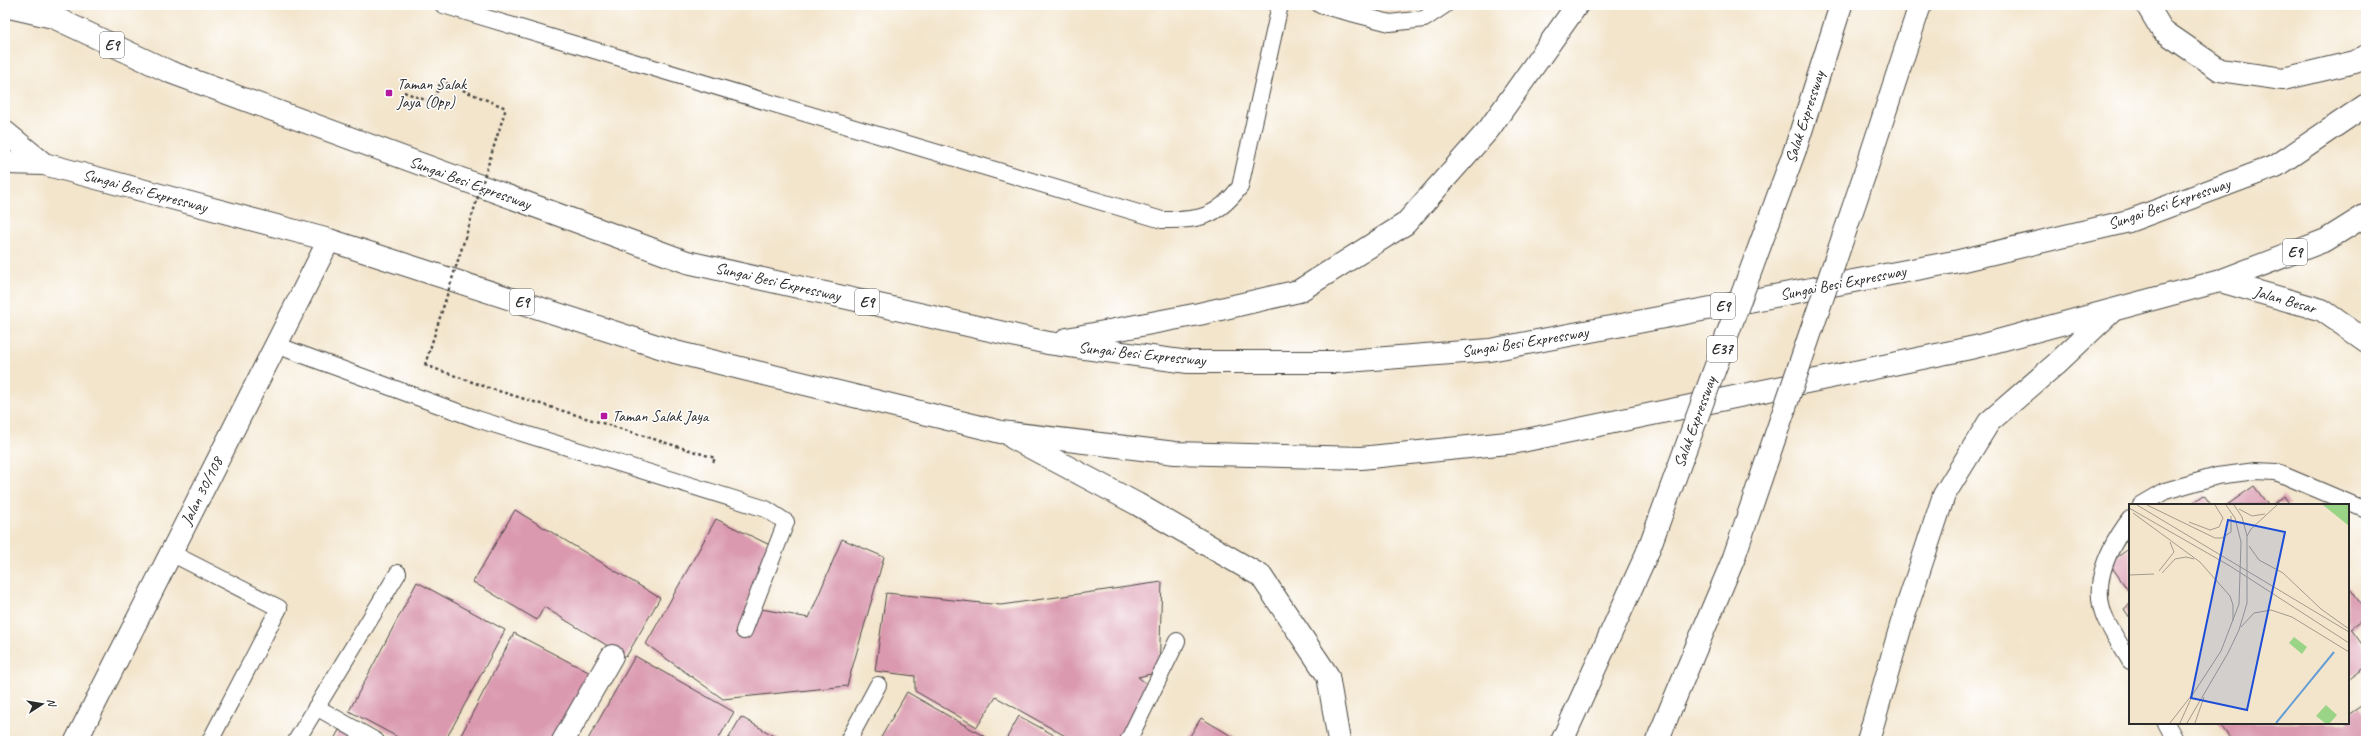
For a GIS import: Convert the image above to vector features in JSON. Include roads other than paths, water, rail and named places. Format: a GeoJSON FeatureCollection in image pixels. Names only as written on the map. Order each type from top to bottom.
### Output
{"type":"FeatureCollection","features":[{"type":"Feature","properties":{"kind":"main road"},"geometry":{"type":"LineString","coordinates":[[35,5],[53,17]]}},
{"type":"Feature","properties":{"kind":"main road"},"geometry":{"type":"LineString","coordinates":[[1048,343],[1199,314],[1299,291],[1405,224],[1489,129],[1577,5]]}},
{"type":"Feature","properties":{"kind":"main road","name":"Salak Expressway"},"geometry":{"type":"LineString","coordinates":[[1562,741],[1648,551],[1796,147],[1841,5]]}},
{"type":"Feature","properties":{"kind":"main road"},"geometry":{"type":"LineString","coordinates":[[1657,741],[1733,560],[1920,5]]}},
{"type":"Feature","properties":{"kind":"main road"},"geometry":{"type":"LineString","coordinates":[[2147,5],[2162,30],[2220,70],[2283,79],[2355,62],[2366,56]]}},
{"type":"Feature","properties":{"kind":"main road","name":"Sungai Besi Expressway"},"geometry":{"type":"LineString","coordinates":[[5,6],[53,17],[170,72],[687,262],[1048,343],[1188,362],[1334,362],[1490,350],[1959,261],[2129,221],[2276,166],[2366,105]]}},
{"type":"Feature","properties":{"kind":"main road","name":"Sungai Besi Expressway"},"geometry":{"type":"LineString","coordinates":[[5,132],[44,164],[329,240],[675,352],[1001,432],[1175,453],[1361,458],[1517,442],[1975,347],[2220,281],[2326,240],[2366,215]]}},
{"type":"Feature","properties":{"kind":"main road"},"geometry":{"type":"LineString","coordinates":[[5,163],[44,164]]}},
{"type":"Feature","properties":{"kind":"main road","name":"Jalan 30/108"},"geometry":{"type":"LineString","coordinates":[[76,741],[329,240]]}},
{"type":"Feature","properties":{"kind":"main road","name":"Jalan Besar"},"geometry":{"type":"LineString","coordinates":[[2220,281],[2322,310],[2366,341]]}},
{"type":"Feature","properties":{"kind":"main road"},"geometry":{"type":"LineString","coordinates":[[1868,741],[1902,622],[1944,495],[1989,422],[2056,364],[2113,310]]}},
{"type":"Feature","properties":{"kind":"main road"},"geometry":{"type":"LineString","coordinates":[[1001,432],[1137,504],[1261,576],[1328,676],[1339,741]]}},
{"type":"Feature","properties":{"kind":"main road"},"geometry":{"type":"LineString","coordinates":[[564,741],[612,656]]}},
{"type":"Feature","properties":{"kind":"lane"},"geometry":{"type":"LineString","coordinates":[[443,5],[1154,218],[1186,221],[1206,216],[1227,204],[1240,187],[1280,5]]}},
{"type":"Feature","properties":{"kind":"lane"},"geometry":{"type":"LineString","coordinates":[[1320,5],[1390,23],[1424,19],[1445,5]]}},
{"type":"Feature","properties":{"kind":"lane"},"geometry":{"type":"LineString","coordinates":[[276,345],[477,419],[766,509],[786,522],[744,631]]}},
{"type":"Feature","properties":{"kind":"lane"},"geometry":{"type":"LineString","coordinates":[[2143,504],[2165,492],[2217,476],[2256,471],[2276,472],[2366,510]]}},
{"type":"Feature","properties":{"kind":"lane"},"geometry":{"type":"LineString","coordinates":[[2129,520],[2120,532],[2103,565],[2099,596],[2105,618],[2129,659]]}},
{"type":"Feature","properties":{"kind":"lane"},"geometry":{"type":"LineString","coordinates":[[171,553],[278,608],[210,741]]}},
{"type":"Feature","properties":{"kind":"lane"},"geometry":{"type":"LineString","coordinates":[[296,741],[398,573]]}},
{"type":"Feature","properties":{"kind":"lane"},"geometry":{"type":"LineString","coordinates":[[1128,741],[1177,642]]}},
{"type":"Feature","properties":{"kind":"lane"},"geometry":{"type":"LineString","coordinates":[[848,741],[878,685]]}},
{"type":"Feature","properties":{"kind":"lane"},"geometry":{"type":"LineString","coordinates":[[316,707],[376,741]]}},
{"type":"Feature","properties":{"kind":"lane"},"geometry":{"type":"LineString","coordinates":[[2167,724],[2176,741]]}},
{"type":"Feature","properties":{"kind":"place","name":"Taman Salak Jaya (Opp)"},"geometry":{"type":"Point","coordinates":[389,93]}},
{"type":"Feature","properties":{"kind":"place","name":"Taman Salak Jaya"},"geometry":{"type":"Point","coordinates":[604,416]}}]}
